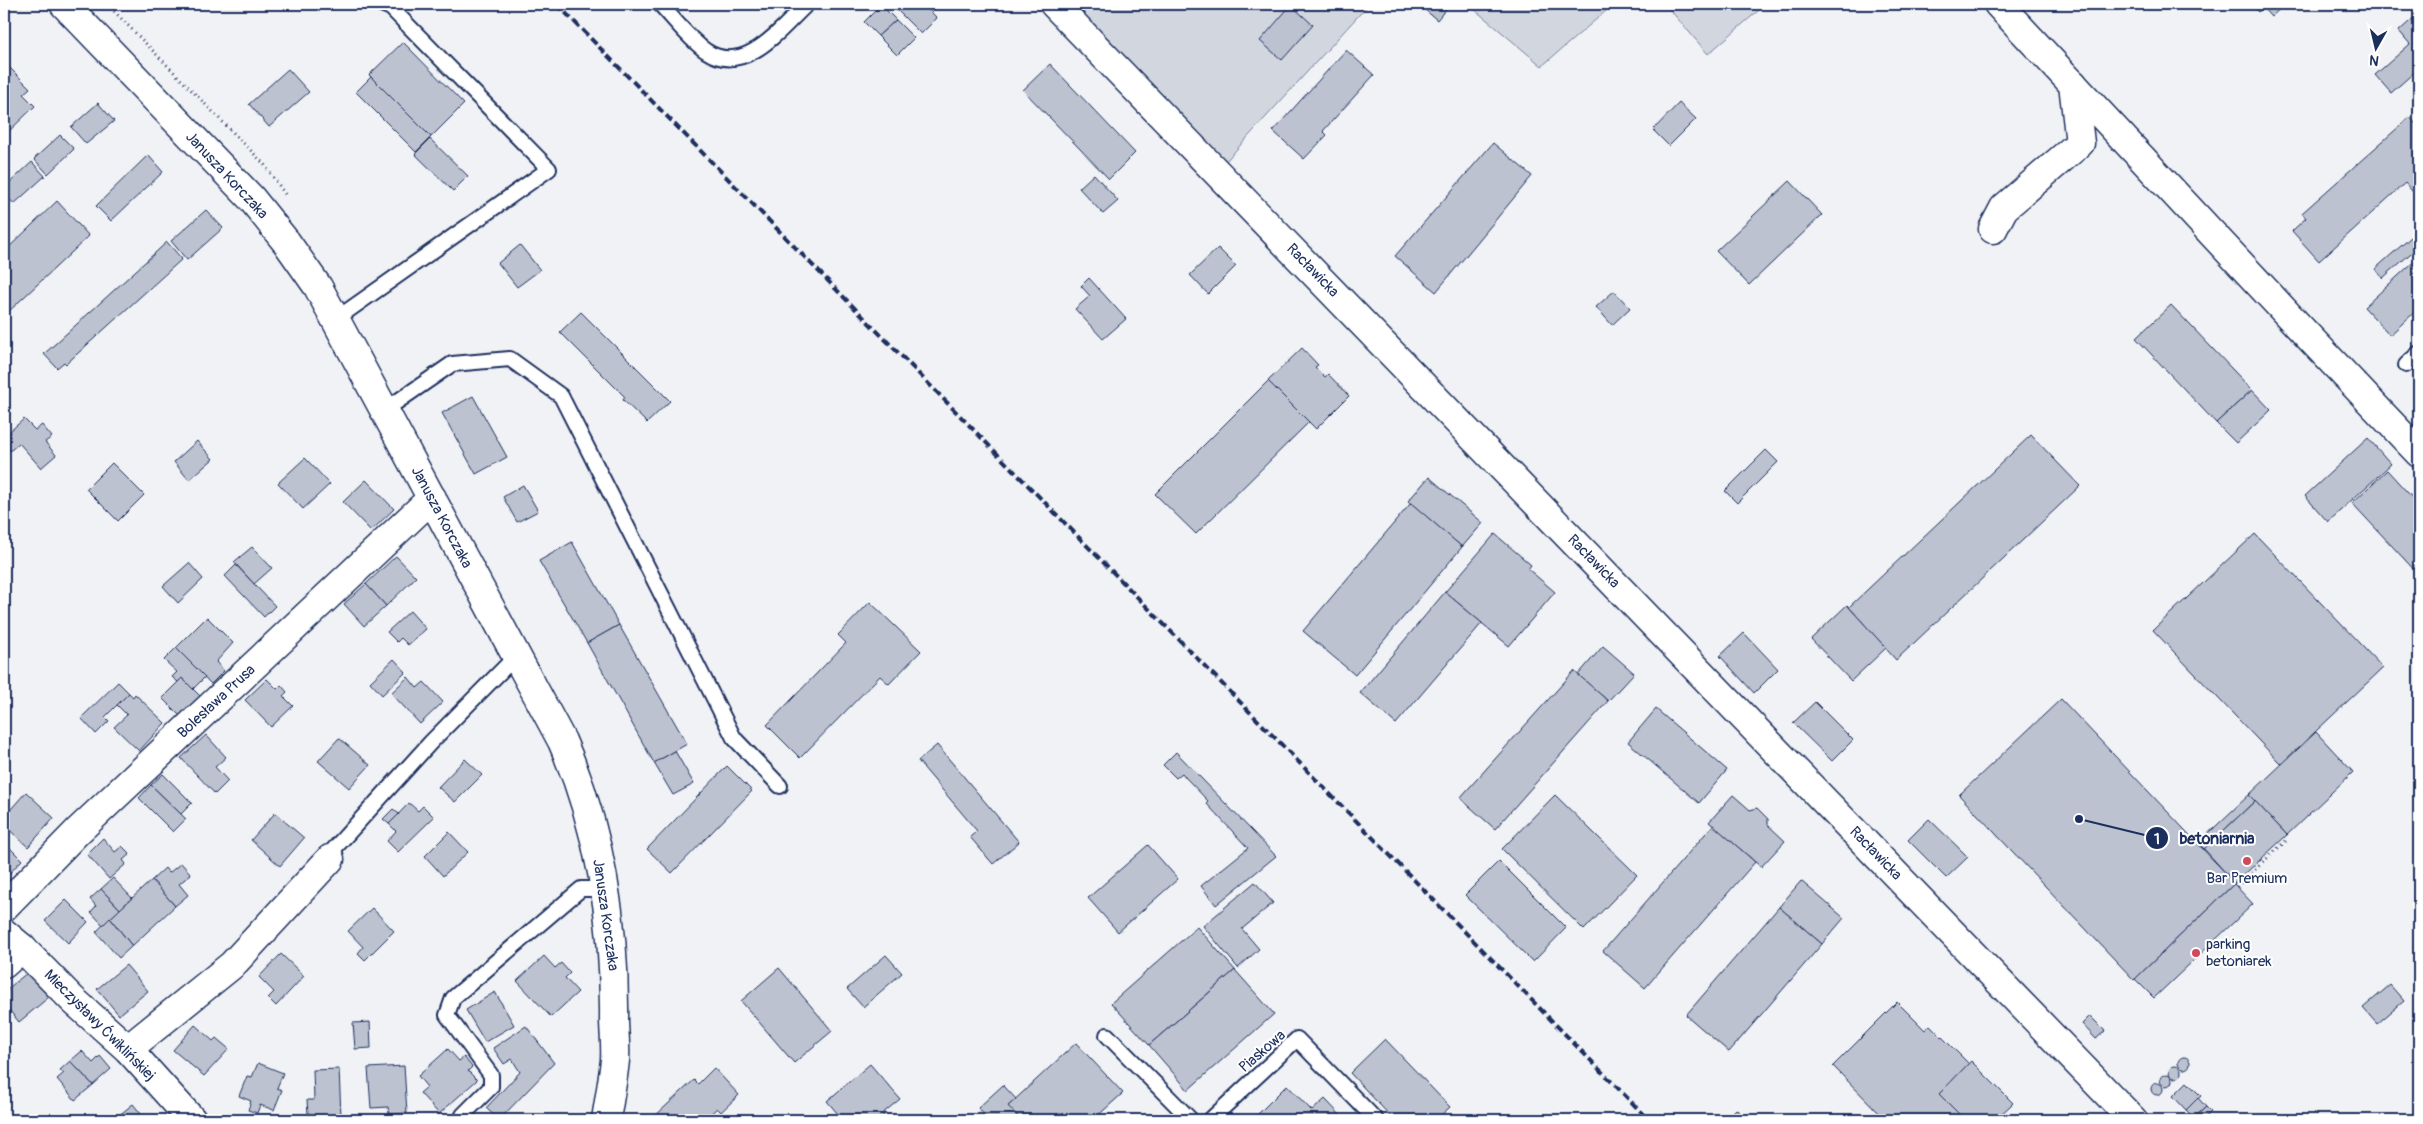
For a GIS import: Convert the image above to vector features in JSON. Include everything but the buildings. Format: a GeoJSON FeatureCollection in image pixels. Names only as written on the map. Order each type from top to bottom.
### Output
{"type":"FeatureCollection","features":[{"type":"Feature","properties":{"kind":"street","name":"Janusza Korczaka"},"geometry":{"type":"LineString","coordinates":[[64,4],[251,198],[313,279],[562,741],[574,769],[595,840],[606,888],[615,974],[615,1060],[606,1120]]}},
{"type":"Feature","properties":{"kind":"street","name":"Racławicka"},"geometry":{"type":"LineString","coordinates":[[1054,4],[2133,1120]]}},
{"type":"Feature","properties":{"kind":"street"},"geometry":{"type":"LineString","coordinates":[[1998,4],[2419,453]]}},
{"type":"Feature","properties":{"kind":"street"},"geometry":{"type":"LineString","coordinates":[[1993,229],[2004,208],[2080,143],[2073,84]]}},
{"type":"Feature","properties":{"kind":"street","name":"Bolesława Prusa"},"geometry":{"type":"LineString","coordinates":[[4,907],[78,831],[432,498]]}},
{"type":"Feature","properties":{"kind":"street"},"geometry":{"type":"LineString","coordinates":[[128,1049],[232,965],[330,859]]}},
{"type":"Feature","properties":{"kind":"street","name":"Mieczysławy Ćwiklińskiej"},"geometry":{"type":"LineString","coordinates":[[10,948],[128,1049],[192,1120]]}},
{"type":"Feature","properties":{"kind":"lane"},"geometry":{"type":"LineString","coordinates":[[336,319],[549,169],[391,8],[382,4]]}},
{"type":"Feature","properties":{"kind":"lane"},"geometry":{"type":"LineString","coordinates":[[660,4],[704,50],[716,56],[729,59],[743,58],[756,51],[807,4]]}},
{"type":"Feature","properties":{"kind":"lane"},"geometry":{"type":"LineString","coordinates":[[2406,365],[2419,353]]}},
{"type":"Feature","properties":{"kind":"lane"},"geometry":{"type":"LineString","coordinates":[[385,410],[452,364],[510,359],[561,396],[734,738],[780,786]]}},
{"type":"Feature","properties":{"kind":"lane"},"geometry":{"type":"LineString","coordinates":[[330,859],[332,850],[425,749],[516,656]]}},
{"type":"Feature","properties":{"kind":"lane"},"geometry":{"type":"LineString","coordinates":[[463,1120],[463,1115],[491,1087],[491,1075],[447,1016],[453,998],[582,889],[606,888]]}},
{"type":"Feature","properties":{"kind":"lane"},"geometry":{"type":"LineString","coordinates":[[1107,1034],[1191,1120]]}},
{"type":"Feature","properties":{"kind":"lane","name":"Piaskowa"},"geometry":{"type":"LineString","coordinates":[[1210,1120],[1297,1039],[1376,1120]]}},
{"type":"Feature","properties":{"kind":"path"},"geometry":{"type":"LineString","coordinates":[[2237,887],[2276,847],[2287,840]]}},
{"type":"Feature","properties":{"kind":"shaded area"},"geometry":{"type":"Polygon","coordinates":[[[1070,4],[1369,4],[1226,161],[1140,77],[1070,4]]]}},
{"type":"Feature","properties":{"kind":"shaded area"},"geometry":{"type":"Polygon","coordinates":[[[1468,4],[1614,4],[1542,66],[1468,4]]]}},
{"type":"Feature","properties":{"kind":"shaded area"},"geometry":{"type":"Polygon","coordinates":[[[1665,4],[1766,4],[1708,54],[1665,4]]]}},
{"type":"Feature","properties":{"kind":"railway"},"geometry":{"type":"LineString","coordinates":[[557,4],[1649,1120]]}},
{"type":"Feature","properties":{"kind":"place","name":"betoniarnia"},"geometry":{"type":"Point","coordinates":[2079,819]}},
{"type":"Feature","properties":{"kind":"place","name":"Bar Premium"},"geometry":{"type":"Point","coordinates":[2247,861]}},
{"type":"Feature","properties":{"kind":"place","name":"parking betoniarek"},"geometry":{"type":"Point","coordinates":[2196,953]}}]}
